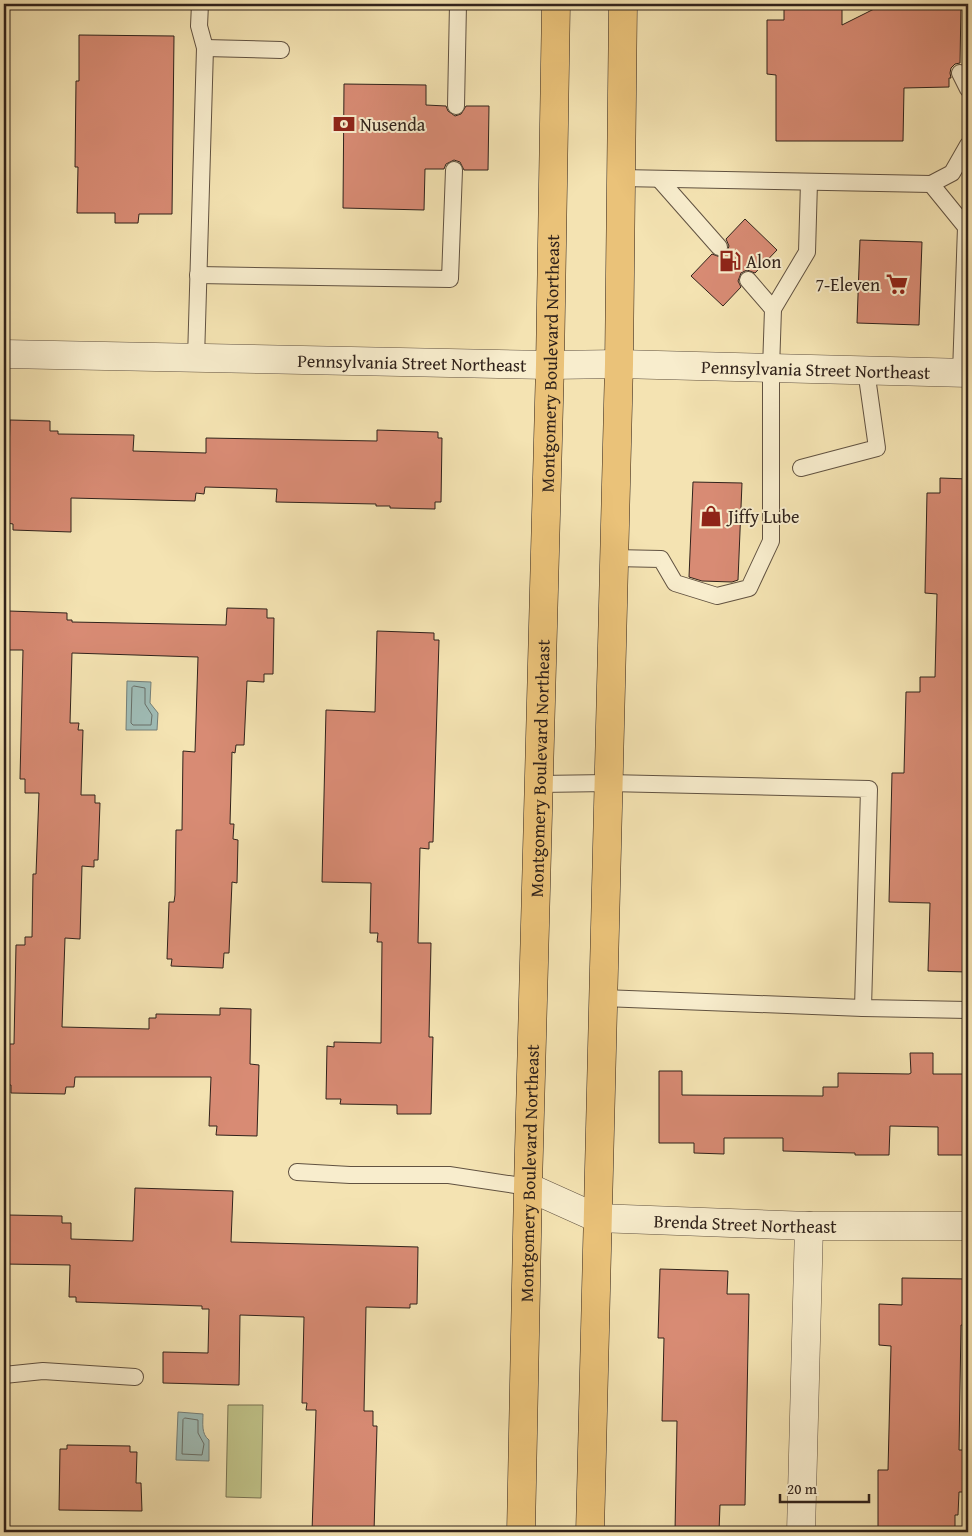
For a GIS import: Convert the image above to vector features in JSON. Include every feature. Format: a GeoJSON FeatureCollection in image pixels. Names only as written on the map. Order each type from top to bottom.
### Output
{"type":"FeatureCollection","features":[{"type":"Feature","properties":{"kind":"main road","name":"Montgomery Boulevard Northeast"},"geometry":{"type":"LineString","coordinates":[[521,1532],[528,1187],[550,365],[556,4]]}},
{"type":"Feature","properties":{"kind":"main road"},"geometry":{"type":"LineString","coordinates":[[590,1532],[619,364],[623,4]]}},
{"type":"Feature","properties":{"kind":"street","name":"Pennsylvania Street Northeast"},"geometry":{"type":"LineString","coordinates":[[4,354],[550,365],[619,364],[965,373]]}},
{"type":"Feature","properties":{"kind":"street","name":"Brenda Street Northeast"},"geometry":{"type":"LineString","coordinates":[[528,1187],[597,1218],[809,1226],[968,1226]]}},
{"type":"Feature","properties":{"kind":"street"},"geometry":{"type":"LineString","coordinates":[[801,1532],[809,1226]]}},
{"type":"Feature","properties":{"kind":"lane"},"geometry":{"type":"LineString","coordinates":[[196,359],[205,48],[199,26],[200,4]]}},
{"type":"Feature","properties":{"kind":"lane"},"geometry":{"type":"LineString","coordinates":[[456,106],[458,4]]}},
{"type":"Feature","properties":{"kind":"lane"},"geometry":{"type":"LineString","coordinates":[[205,48],[281,50]]}},
{"type":"Feature","properties":{"kind":"lane"},"geometry":{"type":"LineString","coordinates":[[960,73],[968,89]]}},
{"type":"Feature","properties":{"kind":"lane"},"geometry":{"type":"LineString","coordinates":[[621,178],[931,184],[952,173],[968,145]]}},
{"type":"Feature","properties":{"kind":"lane"},"geometry":{"type":"LineString","coordinates":[[198,275],[450,279],[454,170]]}},
{"type":"Feature","properties":{"kind":"lane"},"geometry":{"type":"LineString","coordinates":[[659,179],[718,247]]}},
{"type":"Feature","properties":{"kind":"lane"},"geometry":{"type":"LineString","coordinates":[[614,558],[661,559],[675,582],[717,596],[749,588],[771,541],[773,309],[807,252],[809,182]]}},
{"type":"Feature","properties":{"kind":"lane"},"geometry":{"type":"LineString","coordinates":[[931,184],[966,227],[965,373]]}},
{"type":"Feature","properties":{"kind":"lane"},"geometry":{"type":"LineString","coordinates":[[748,280],[773,309]]}},
{"type":"Feature","properties":{"kind":"lane"},"geometry":{"type":"LineString","coordinates":[[801,468],[876,448],[866,370]]}},
{"type":"Feature","properties":{"kind":"lane"},"geometry":{"type":"LineString","coordinates":[[539,784],[608,783],[869,789],[863,1008]]}},
{"type":"Feature","properties":{"kind":"lane"},"geometry":{"type":"LineString","coordinates":[[603,998],[968,1010]]}},
{"type":"Feature","properties":{"kind":"lane"},"geometry":{"type":"LineString","coordinates":[[297,1172],[350,1176],[449,1175],[528,1187]]}},
{"type":"Feature","properties":{"kind":"lane"},"geometry":{"type":"LineString","coordinates":[[4,1375],[43,1371],[135,1377]]}},
{"type":"Feature","properties":{"kind":"green space"},"geometry":{"type":"Polygon","coordinates":[[[228,1405],[263,1405],[261,1498],[226,1497],[228,1405]]]}},
{"type":"Feature","properties":{"kind":"water"},"geometry":{"type":"Polygon","coordinates":[[[127,681],[151,682],[150,703],[158,713],[157,730],[126,730],[127,681]]]}},
{"type":"Feature","properties":{"kind":"water"},"geometry":{"type":"Polygon","coordinates":[[[178,1412],[203,1414],[204,1432],[209,1440],[209,1461],[176,1460],[178,1412]]]}},
{"type":"Feature","properties":{"kind":"building"},"geometry":{"type":"Polygon","coordinates":[[[784,4],[842,4],[842,25],[884,4],[961,4],[960,63],[955,64],[951,68],[949,87],[904,88],[903,141],[776,141],[776,75],[767,74],[767,20],[784,20],[784,4]]]}},
{"type":"Feature","properties":{"kind":"building"},"geometry":{"type":"Polygon","coordinates":[[[79,35],[174,36],[172,214],[139,214],[138,223],[115,223],[115,213],[77,213],[78,167],[75,167],[76,81],[79,81],[79,35]]]}},
{"type":"Feature","properties":{"kind":"building"},"geometry":{"type":"Polygon","coordinates":[[[344,84],[426,85],[426,105],[446,106],[448,111],[455,116],[461,114],[466,106],[489,106],[488,170],[464,170],[460,162],[454,160],[446,164],[444,169],[425,169],[424,210],[343,208],[344,84]]]}},
{"type":"Feature","properties":{"kind":"building"},"geometry":{"type":"Polygon","coordinates":[[[745,219],[777,250],[755,273],[747,270],[741,273],[738,281],[741,287],[723,306],[691,276],[712,254],[720,257],[726,254],[729,246],[726,239],[745,219]]]}},
{"type":"Feature","properties":{"kind":"building"},"geometry":{"type":"Polygon","coordinates":[[[860,240],[922,242],[919,325],[857,323],[860,240]]]}},
{"type":"Feature","properties":{"kind":"building"},"geometry":{"type":"Polygon","coordinates":[[[10,420],[50,421],[50,431],[58,431],[58,434],[134,435],[133,451],[206,453],[206,438],[377,441],[377,430],[438,432],[438,438],[442,438],[441,502],[435,502],[435,509],[390,508],[390,506],[376,506],[376,504],[276,502],[277,489],[205,487],[204,494],[196,493],[195,501],[71,498],[71,532],[13,530],[13,524],[7,523],[10,420]]]}},
{"type":"Feature","properties":{"kind":"building"},"geometry":{"type":"Polygon","coordinates":[[[940,478],[968,479],[968,972],[928,971],[930,903],[889,902],[892,773],[904,773],[906,692],[920,692],[920,677],[935,677],[937,594],[925,593],[927,493],[940,493],[940,478]]]}},
{"type":"Feature","properties":{"kind":"building"},"geometry":{"type":"Polygon","coordinates":[[[693,482],[742,483],[738,580],[732,582],[702,581],[689,577],[693,482]]]}},
{"type":"Feature","properties":{"kind":"building"},"geometry":{"type":"Polygon","coordinates":[[[227,608],[267,609],[267,618],[274,618],[273,674],[264,674],[264,682],[247,681],[244,745],[236,745],[235,753],[232,752],[230,824],[234,824],[233,839],[238,840],[237,883],[232,882],[229,953],[224,953],[223,968],[171,966],[172,959],[167,959],[169,902],[174,902],[175,895],[176,830],[182,830],[183,751],[195,752],[198,657],[72,653],[70,723],[79,723],[78,730],[83,730],[81,795],[95,795],[95,803],[100,803],[98,860],[94,860],[94,867],[82,866],[80,939],[65,938],[62,1027],[149,1029],[149,1018],[156,1018],[156,1014],[220,1015],[220,1008],[251,1009],[250,1064],[259,1065],[257,1136],[216,1135],[217,1126],[209,1126],[211,1077],[75,1077],[74,1087],[66,1087],[65,1094],[11,1093],[11,1085],[4,1085],[4,1044],[14,1044],[16,945],[25,945],[25,937],[32,937],[33,874],[36,874],[39,793],[25,793],[25,779],[20,779],[23,650],[8,650],[9,611],[67,613],[67,620],[72,620],[72,622],[226,625],[227,608]]]}},
{"type":"Feature","properties":{"kind":"building"},"geometry":{"type":"Polygon","coordinates":[[[377,631],[434,633],[434,640],[439,640],[433,842],[429,842],[429,849],[420,848],[418,943],[431,943],[429,1037],[433,1037],[431,1114],[397,1114],[397,1105],[340,1104],[341,1099],[326,1099],[327,1046],[334,1047],[334,1042],[381,1043],[382,942],[377,942],[378,933],[370,933],[371,883],[322,882],[326,710],[375,712],[377,631]]]}},
{"type":"Feature","properties":{"kind":"building"},"geometry":{"type":"Polygon","coordinates":[[[910,1053],[933,1053],[933,1074],[966,1074],[968,1155],[938,1155],[938,1127],[890,1126],[889,1155],[783,1151],[783,1138],[724,1138],[724,1154],[694,1153],[694,1143],[659,1143],[659,1071],[682,1071],[682,1095],[823,1096],[823,1087],[838,1087],[838,1073],[909,1074],[911,1073],[910,1053]]]}},
{"type":"Feature","properties":{"kind":"building"},"geometry":{"type":"Polygon","coordinates":[[[135,1188],[233,1191],[231,1242],[418,1247],[417,1304],[410,1304],[410,1308],[366,1307],[364,1411],[373,1411],[373,1426],[377,1426],[374,1532],[312,1532],[316,1410],[306,1410],[307,1403],[302,1403],[304,1317],[240,1315],[239,1385],[163,1383],[163,1352],[208,1353],[209,1309],[202,1309],[202,1306],[76,1302],[76,1297],[69,1297],[70,1265],[4,1264],[4,1223],[7,1223],[8,1215],[62,1216],[62,1223],[71,1223],[71,1239],[133,1241],[135,1188]]]}},
{"type":"Feature","properties":{"kind":"building"},"geometry":{"type":"Polygon","coordinates":[[[660,1269],[728,1271],[727,1294],[749,1294],[745,1505],[720,1505],[719,1532],[675,1532],[677,1421],[662,1421],[664,1338],[658,1338],[660,1269]]]}},
{"type":"Feature","properties":{"kind":"building"},"geometry":{"type":"Polygon","coordinates":[[[902,1278],[968,1279],[968,1325],[961,1325],[959,1450],[968,1450],[968,1492],[959,1492],[958,1515],[955,1515],[955,1532],[878,1532],[878,1470],[888,1470],[891,1346],[879,1345],[879,1304],[902,1305],[902,1278]]]}},
{"type":"Feature","properties":{"kind":"building"},"geometry":{"type":"Polygon","coordinates":[[[67,1445],[130,1446],[130,1452],[137,1452],[136,1483],[141,1483],[142,1511],[59,1510],[60,1449],[67,1449],[67,1445]]]}},
{"type":"Feature","properties":{"kind":"place","name":"Nusenda"},"geometry":{"type":"Point","coordinates":[344,124]}},
{"type":"Feature","properties":{"kind":"place","name":"Alon"},"geometry":{"type":"Point","coordinates":[730,261]}},
{"type":"Feature","properties":{"kind":"place","name":"7-Eleven"},"geometry":{"type":"Point","coordinates":[897,284]}},
{"type":"Feature","properties":{"kind":"place","name":"Jiffy Lube"},"geometry":{"type":"Point","coordinates":[711,516]}}]}
